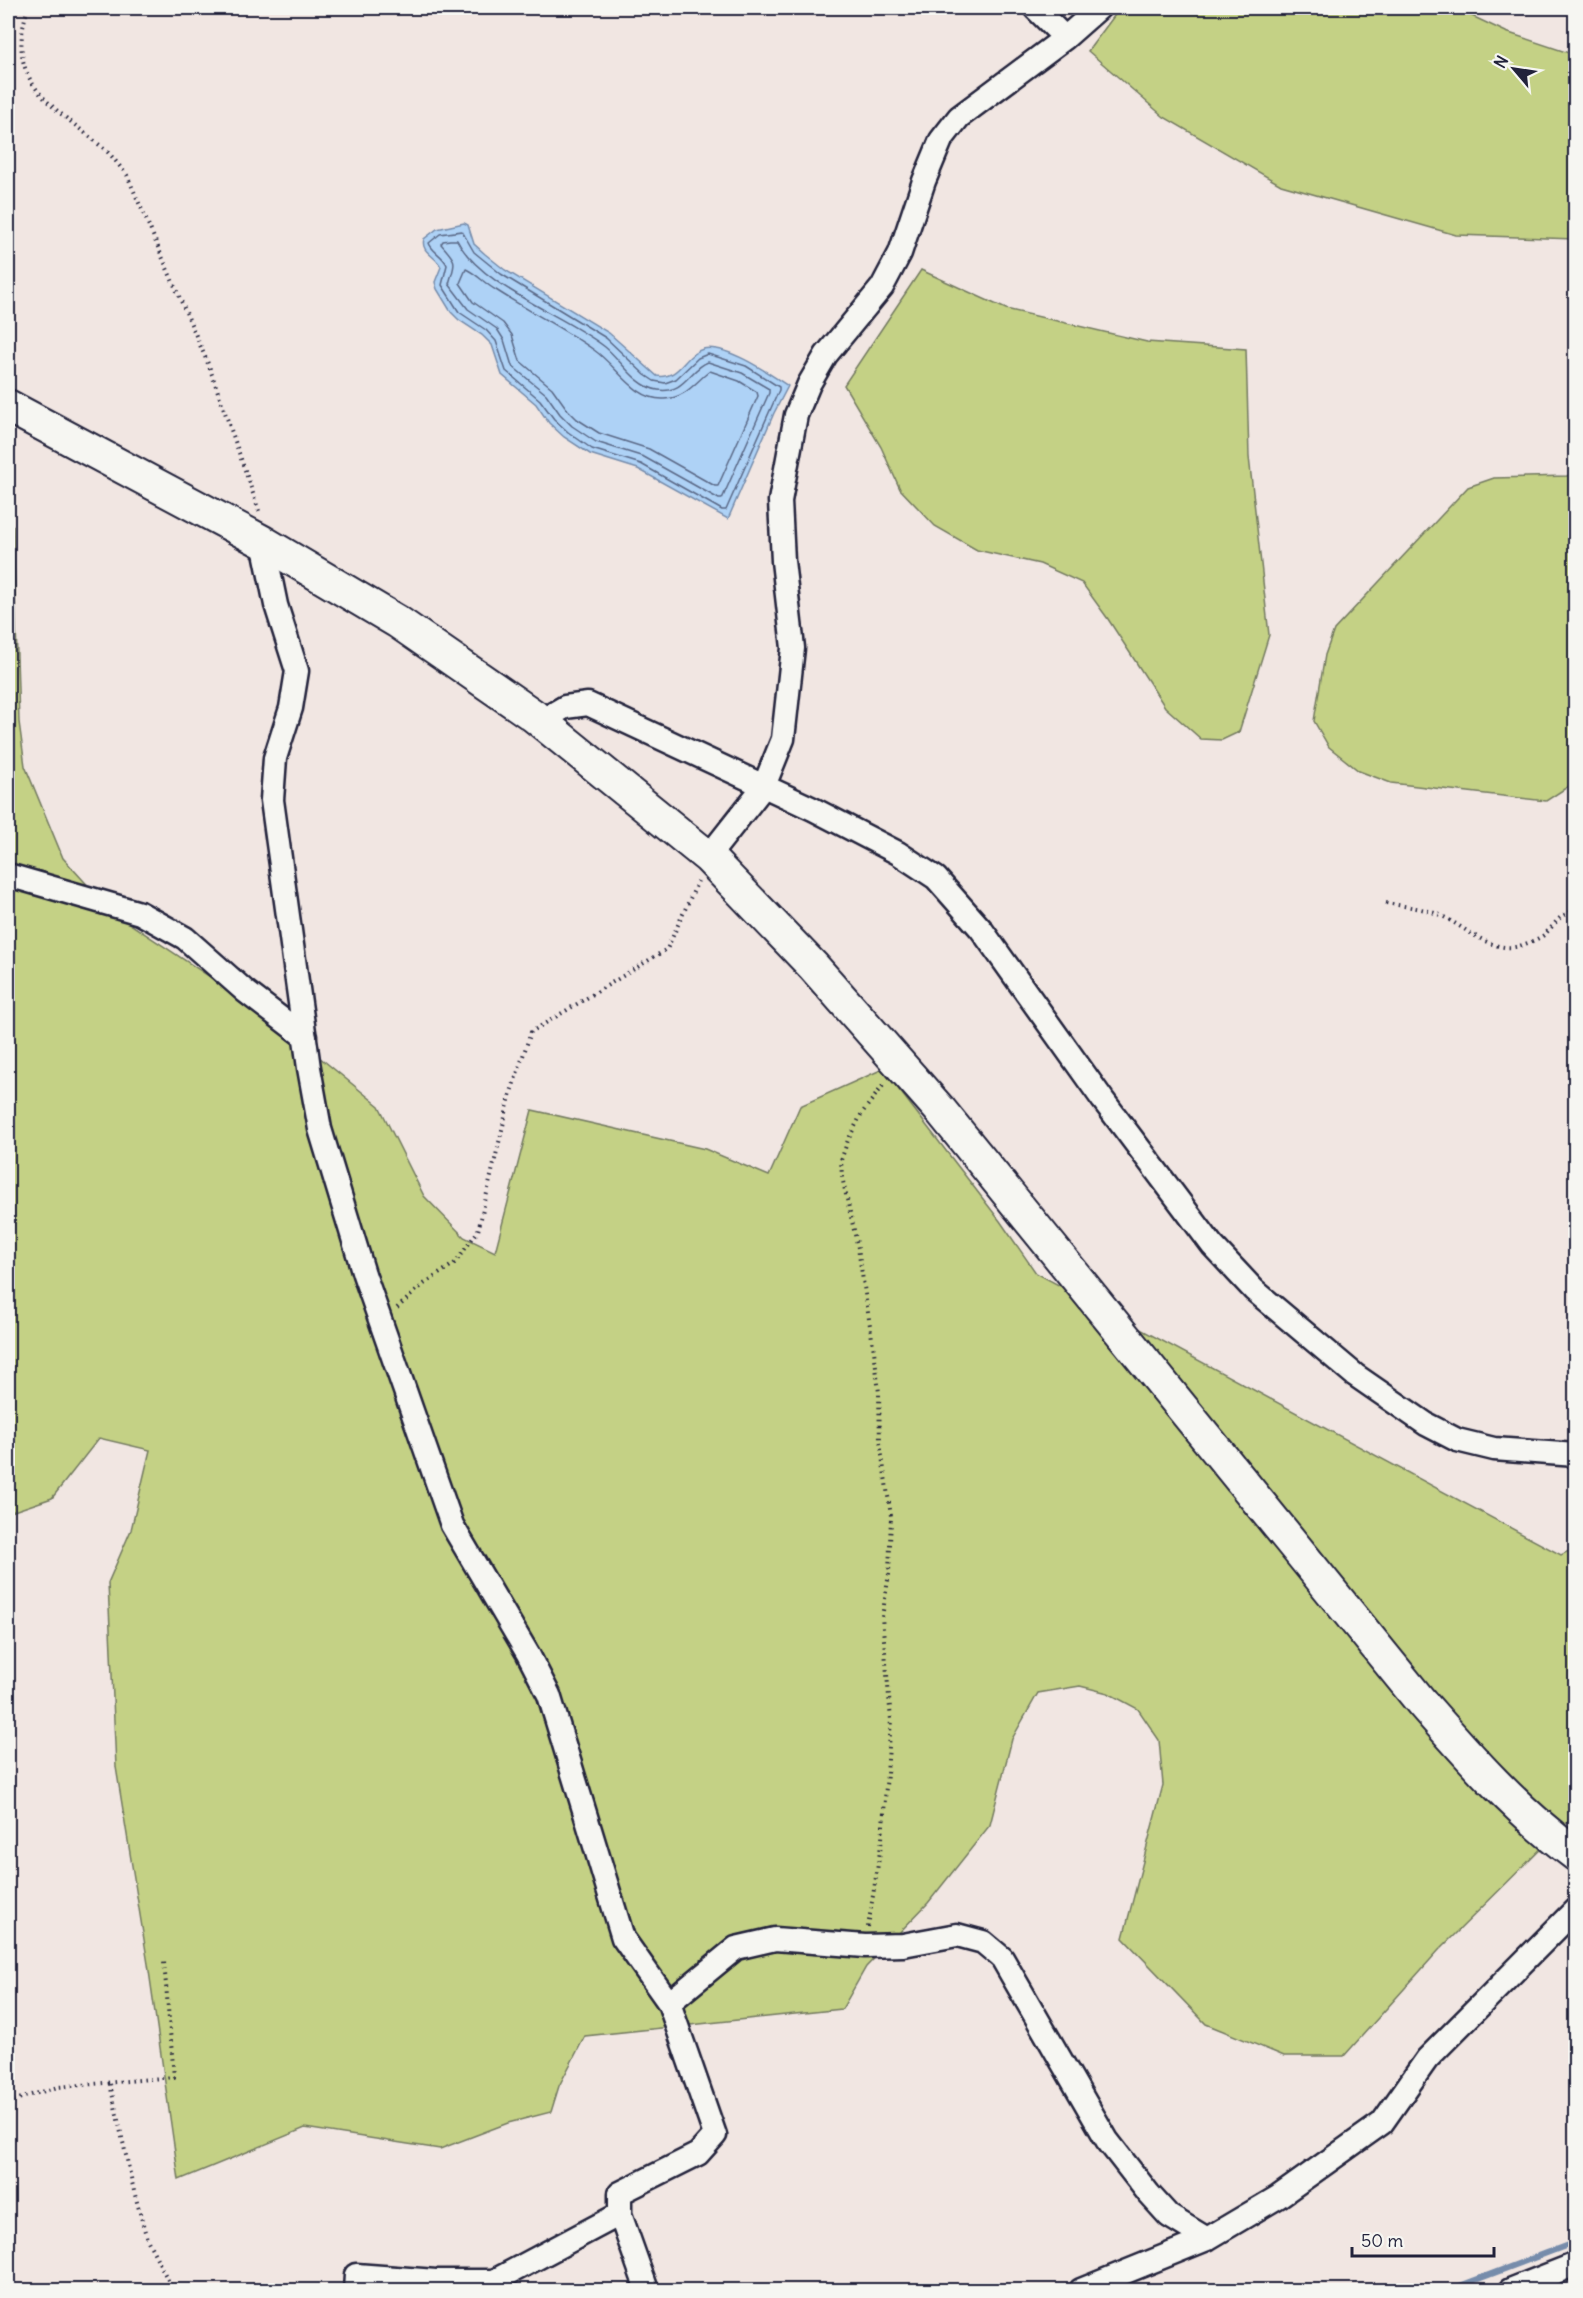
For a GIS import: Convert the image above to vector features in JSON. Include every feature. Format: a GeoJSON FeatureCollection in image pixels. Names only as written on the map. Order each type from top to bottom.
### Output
{"type":"FeatureCollection","features":[{"type":"Feature","properties":{"kind":"street"},"geometry":{"type":"LineString","coordinates":[[1035,8],[1065,38]]}},
{"type":"Feature","properties":{"kind":"street"},"geometry":{"type":"LineString","coordinates":[[708,857],[764,786],[783,739],[793,648],[783,561],[780,501],[796,415],[809,384],[826,355],[882,287],[900,253],[924,181],[941,140],[959,117],[1065,38],[1100,8]]}},
{"type":"Feature","properties":{"kind":"street"},"geometry":{"type":"LineString","coordinates":[[8,406],[263,542],[398,622],[541,721],[708,857],[813,966],[941,1111],[1422,1703],[1490,1781],[1529,1819],[1575,1855]]}},
{"type":"Feature","properties":{"kind":"street"},"geometry":{"type":"LineString","coordinates":[[263,542],[276,605],[297,671],[291,708],[275,758],[272,800],[320,1129],[364,1274],[452,1525],[528,1654],[549,1695],[623,1938],[669,2003],[715,2135],[698,2154],[620,2193],[620,2214],[647,2290]]}},
{"type":"Feature","properties":{"kind":"street"},"geometry":{"type":"LineString","coordinates":[[541,721],[564,707],[588,704],[764,786],[898,853],[936,878],[981,929],[1096,1090],[1212,1245],[1254,1290],[1355,1376],[1426,1425],[1457,1440],[1494,1449],[1575,1455]]}},
{"type":"Feature","properties":{"kind":"street"},"geometry":{"type":"LineString","coordinates":[[8,875],[140,913],[185,939],[245,991],[305,1037]]}},
{"type":"Feature","properties":{"kind":"street"},"geometry":{"type":"LineString","coordinates":[[1081,2290],[1207,2239],[1278,2197],[1382,2123],[1427,2059],[1575,1909]]}},
{"type":"Feature","properties":{"kind":"street"},"geometry":{"type":"LineString","coordinates":[[669,2003],[736,1948],[775,1939],[865,1946],[903,1945],[957,1935],[983,1942],[1002,1958],[1107,2140],[1169,2216],[1207,2239]]}},
{"type":"Feature","properties":{"kind":"street"},"geometry":{"type":"LineString","coordinates":[[355,2290],[356,2275],[389,2276],[436,2282],[494,2281],[620,2214]]}},
{"type":"Feature","properties":{"kind":"street"},"geometry":{"type":"LineString","coordinates":[[1510,2290],[1575,2264]]}},
{"type":"Feature","properties":{"kind":"path"},"geometry":{"type":"LineString","coordinates":[[28,8],[21,29],[21,43],[26,68],[34,87],[49,105],[105,149],[127,175],[209,366],[259,511],[263,542]]}},
{"type":"Feature","properties":{"kind":"path"},"geometry":{"type":"LineString","coordinates":[[381,1323],[424,1284],[456,1263],[478,1232],[511,1092],[531,1032],[667,949],[708,857]]}},
{"type":"Feature","properties":{"kind":"path"},"geometry":{"type":"LineString","coordinates":[[1386,903],[1434,912],[1479,938],[1507,946],[1519,946],[1546,933],[1560,915],[1575,910]]}},
{"type":"Feature","properties":{"kind":"path"},"geometry":{"type":"LineString","coordinates":[[865,1946],[882,1839],[891,1720],[882,1617],[889,1574],[891,1516],[880,1443],[879,1393],[875,1358],[858,1248],[842,1177],[842,1160],[848,1140],[862,1113],[900,1065]]}},
{"type":"Feature","properties":{"kind":"path"},"geometry":{"type":"LineString","coordinates":[[8,2102],[58,2087],[174,2077],[164,1962]]}},
{"type":"Feature","properties":{"kind":"path"},"geometry":{"type":"LineString","coordinates":[[110,2084],[147,2239],[173,2290]]}},
{"type":"Feature","properties":{"kind":"green space"},"geometry":{"type":"Polygon","coordinates":[[[1120,8],[1455,8],[1506,32],[1575,55],[1575,239],[1456,235],[1281,185],[1164,117],[1088,51],[1120,8]]]}},
{"type":"Feature","properties":{"kind":"green space"},"geometry":{"type":"Polygon","coordinates":[[[921,270],[1006,309],[1147,342],[1246,349],[1249,457],[1269,635],[1239,732],[1222,740],[1201,739],[1165,707],[1082,583],[1040,564],[977,550],[935,526],[900,489],[881,447],[844,385],[921,270]]]}},
{"type":"Feature","properties":{"kind":"green space"},"geometry":{"type":"Polygon","coordinates":[[[1575,472],[1575,782],[1546,801],[1391,783],[1359,771],[1329,747],[1314,721],[1325,655],[1334,630],[1468,487],[1494,478],[1567,476],[1575,472]]]}},
{"type":"Feature","properties":{"kind":"green space"},"geometry":{"type":"Polygon","coordinates":[[[8,524],[13,526],[19,722],[25,766],[63,858],[112,912],[269,1016],[379,1106],[424,1196],[464,1237],[495,1252],[532,1110],[705,1149],[769,1176],[800,1106],[883,1069],[1000,1221],[1036,1273],[1561,1555],[1575,1548],[1575,1815],[1439,1950],[1344,2056],[1284,2056],[1206,2024],[1123,1938],[1163,1785],[1159,1740],[1138,1709],[1108,1693],[1080,1686],[1038,1693],[1012,1739],[990,1825],[928,1903],[866,1967],[842,2009],[585,2036],[559,2086],[551,2112],[508,2123],[440,2149],[305,2128],[179,2180],[148,1964],[116,1767],[108,1583],[131,1530],[150,1450],[99,1438],[52,1498],[8,1513],[8,524]]]}},
{"type":"Feature","properties":{"kind":"water"},"geometry":{"type":"Polygon","coordinates":[[[464,223],[468,225],[474,244],[505,270],[609,333],[657,376],[665,376],[677,371],[697,352],[712,348],[747,361],[788,386],[728,519],[638,469],[590,454],[564,437],[549,423],[536,404],[502,375],[492,345],[451,312],[437,289],[435,282],[441,267],[423,244],[424,239],[437,229],[464,223]]]}},
{"type":"Feature","properties":{"kind":"waterway"},"geometry":{"type":"LineString","coordinates":[[1449,2290],[1576,2242]]}}]}
